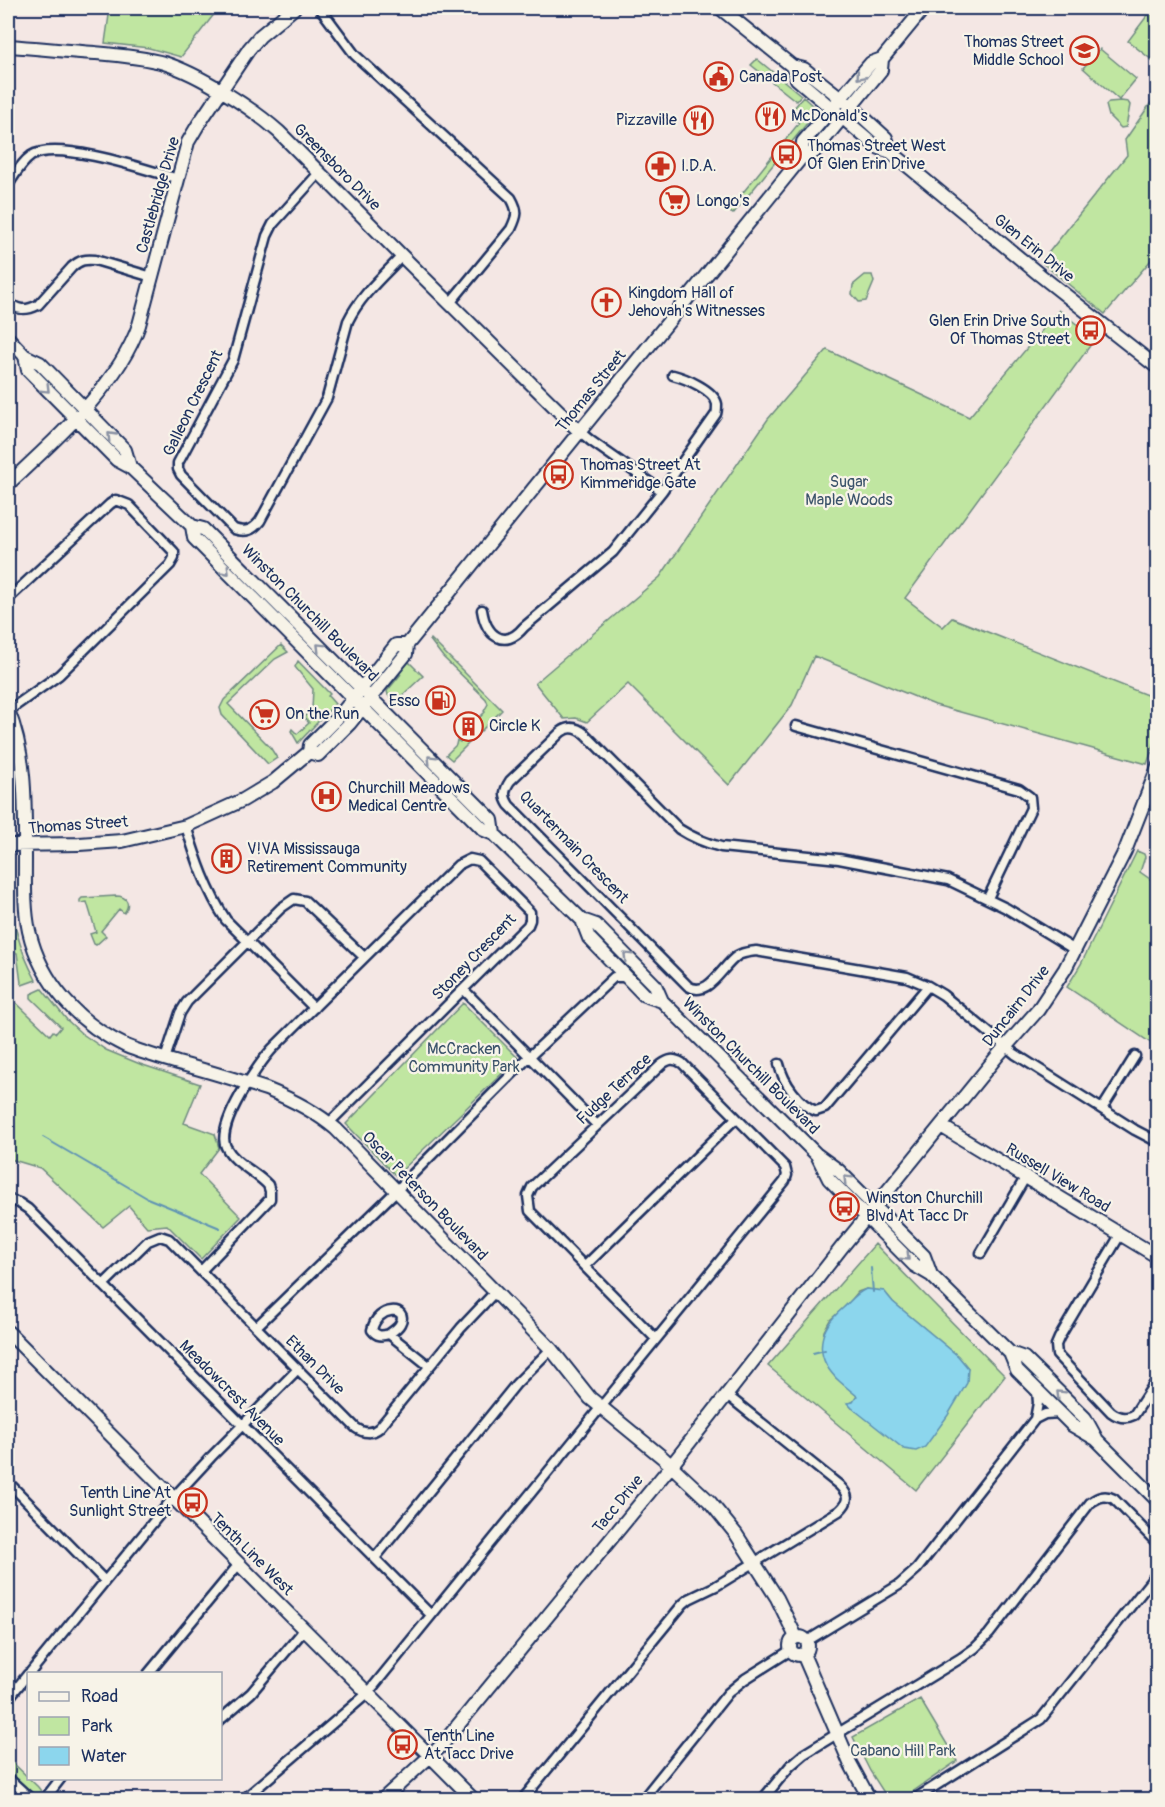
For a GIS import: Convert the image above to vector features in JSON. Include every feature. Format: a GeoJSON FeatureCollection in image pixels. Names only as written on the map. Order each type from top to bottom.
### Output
{"type":"FeatureCollection","features":[{"type":"Feature","properties":{"kind":"street","name":"Castlebridge Drive"},"geometry":{"type":"LineString","coordinates":[[8,484],[75,418],[124,358],[133,342],[188,142],[249,49],[260,36],[294,8]]}},
{"type":"Feature","properties":{"kind":"street"},"geometry":{"type":"LineString","coordinates":[[320,8],[355,55],[511,198],[516,207],[516,217],[511,230],[450,303]]}},
{"type":"Feature","properties":{"kind":"street","name":"Glen Erin Drive"},"geometry":{"type":"LineString","coordinates":[[720,8],[792,66],[804,69],[846,102],[886,138],[891,152]]}},
{"type":"Feature","properties":{"kind":"street","name":"Thomas Street"},"geometry":{"type":"LineString","coordinates":[[309,752],[318,755],[371,698],[406,654],[407,645],[579,431],[801,158],[814,152],[871,63],[882,59],[924,8]]}},
{"type":"Feature","properties":{"kind":"street","name":"Greensboro Drive"},"geometry":{"type":"LineString","coordinates":[[8,46],[115,55],[162,62],[179,68],[221,91],[269,123],[579,431]]}},
{"type":"Feature","properties":{"kind":"street","name":"Glen Erin Drive"},"geometry":{"type":"LineString","coordinates":[[792,66],[797,79],[877,147],[891,152],[1040,275],[1158,368]]}},
{"type":"Feature","properties":{"kind":"street"},"geometry":{"type":"LineString","coordinates":[[8,185],[31,156],[42,152],[84,154],[178,179]]}},
{"type":"Feature","properties":{"kind":"street","name":"Galleon Crescent"},"geometry":{"type":"LineString","coordinates":[[319,173],[277,219],[267,236],[233,360],[178,463],[181,476],[234,529],[252,530],[260,521],[327,398],[352,313],[402,256]]}},
{"type":"Feature","properties":{"kind":"street"},"geometry":{"type":"LineString","coordinates":[[8,301],[22,310],[38,305],[78,261],[95,260],[152,277]]}},
{"type":"Feature","properties":{"kind":"street","name":"Winston Churchill Boulevard"},"geometry":{"type":"LineString","coordinates":[[8,338],[25,356],[40,363],[126,450],[130,467]]}},
{"type":"Feature","properties":{"kind":"street","name":"Winston Churchill Boulevard"},"geometry":{"type":"LineString","coordinates":[[25,356],[28,370],[117,460],[130,467],[192,526],[203,528],[492,820],[494,834]]}},
{"type":"Feature","properties":{"kind":"street"},"geometry":{"type":"LineString","coordinates":[[482,610],[489,630],[498,638],[508,639],[517,635],[614,552],[662,491],[716,414],[717,405],[713,396],[686,378],[673,375]]}},
{"type":"Feature","properties":{"kind":"street"},"geometry":{"type":"LineString","coordinates":[[579,431],[662,491]]}},
{"type":"Feature","properties":{"kind":"street"},"geometry":{"type":"LineString","coordinates":[[8,598],[116,500],[129,506],[174,552],[170,565],[65,669],[50,683],[8,710]]}},
{"type":"Feature","properties":{"kind":"street","name":"Winston Churchill Boulevard"},"geometry":{"type":"LineString","coordinates":[[192,526],[194,538],[484,830],[494,834],[582,920],[596,926],[655,985],[662,1001],[816,1154],[838,1170],[871,1212],[924,1256],[931,1275],[1010,1353],[1017,1370],[1072,1425],[1096,1439],[1158,1501]]}},
{"type":"Feature","properties":{"kind":"street","name":"Thomas Street"},"geometry":{"type":"LineString","coordinates":[[8,845],[122,841],[186,826],[217,813],[263,788],[291,769],[309,752],[310,745],[341,714],[396,645],[407,645]]}},
{"type":"Feature","properties":{"kind":"street","name":"Oscar Peterson Boulevard"},"geometry":{"type":"LineString","coordinates":[[8,710],[23,767],[28,930],[39,961],[50,981],[70,1006],[94,1028],[128,1046],[286,1097],[329,1123],[551,1349],[600,1407],[662,1457],[710,1502],[725,1519],[754,1562],[801,1639]]}},
{"type":"Feature","properties":{"kind":"street"},"geometry":{"type":"LineString","coordinates":[[796,726],[1025,792],[1030,797],[1031,808],[988,898]]}},
{"type":"Feature","properties":{"kind":"street","name":"Quartermain Crescent"},"geometry":{"type":"LineString","coordinates":[[1075,950],[988,898],[936,877],[839,859],[721,847],[705,843],[690,836],[674,823],[585,734],[576,728],[567,728],[561,732],[507,785],[505,795],[509,805],[693,989],[698,990],[709,984],[739,955],[756,951],[907,977],[943,995],[1006,1047],[1158,1142]]}},
{"type":"Feature","properties":{"kind":"street","name":"Duncairn Drive"},"geometry":{"type":"LineString","coordinates":[[871,1212],[1052,990],[1125,851],[1158,767]]}},
{"type":"Feature","properties":{"kind":"street"},"geometry":{"type":"LineString","coordinates":[[186,826],[196,859],[215,903],[226,920],[314,1008]]}},
{"type":"Feature","properties":{"kind":"street","name":"Stoney Crescent"},"geometry":{"type":"LineString","coordinates":[[201,1271],[270,1199],[268,1185],[238,1161],[224,1143],[225,1130],[248,1084],[266,1056],[458,865],[463,861],[474,859],[484,865],[527,908],[531,915],[528,925],[329,1123]]}},
{"type":"Feature","properties":{"kind":"street"},"geometry":{"type":"LineString","coordinates":[[165,1059],[180,1013],[187,1002],[287,902],[294,899],[305,901],[364,957]]}},
{"type":"Feature","properties":{"kind":"street","name":"Winston Churchill Boulevard"},"geometry":{"type":"LineString","coordinates":[[582,920],[589,938],[612,962],[620,977],[644,995],[662,1001]]}},
{"type":"Feature","properties":{"kind":"street"},"geometry":{"type":"LineString","coordinates":[[256,1327],[530,1056],[620,977]]}},
{"type":"Feature","properties":{"kind":"street"},"geometry":{"type":"LineString","coordinates":[[779,1064],[789,1088],[816,1111],[825,1108],[928,986]]}},
{"type":"Feature","properties":{"kind":"street"},"geometry":{"type":"LineString","coordinates":[[464,990],[597,1125]]}},
{"type":"Feature","properties":{"kind":"street"},"geometry":{"type":"LineString","coordinates":[[1102,1109],[1135,1056]]}},
{"type":"Feature","properties":{"kind":"street","name":"Fudge Terrace"},"geometry":{"type":"LineString","coordinates":[[243,1800],[368,1693],[600,1407],[656,1339],[785,1180],[787,1175],[785,1167],[682,1063],[674,1059],[667,1060],[661,1065],[597,1125],[532,1187],[528,1196],[530,1211],[656,1339]]}},
{"type":"Feature","properties":{"kind":"street"},"geometry":{"type":"LineString","coordinates":[[585,1266],[736,1118]]}},
{"type":"Feature","properties":{"kind":"street","name":"Russell View Road"},"geometry":{"type":"LineString","coordinates":[[941,1126],[1158,1257]]}},
{"type":"Feature","properties":{"kind":"street"},"geometry":{"type":"LineString","coordinates":[[981,1253],[1025,1178]]}},
{"type":"Feature","properties":{"kind":"street","name":"Meadowcrest Avenue"},"geometry":{"type":"LineString","coordinates":[[8,1199],[28,1209],[431,1615]]}},
{"type":"Feature","properties":{"kind":"street","name":"Tacc Drive"},"geometry":{"type":"LineString","coordinates":[[382,1800],[440,1747],[671,1466],[871,1212]]}},
{"type":"Feature","properties":{"kind":"street"},"geometry":{"type":"LineString","coordinates":[[1120,1235],[1059,1338],[1056,1345],[1057,1355],[1112,1412],[1123,1418],[1134,1415],[1158,1378]]}},
{"type":"Feature","properties":{"kind":"street","name":"Ethan Drive"},"geometry":{"type":"LineString","coordinates":[[103,1285],[148,1241],[156,1237],[169,1239],[356,1428],[371,1432],[379,1428],[461,1328],[495,1292]]}},
{"type":"Feature","properties":{"kind":"street","name":"Tenth Line West"},"geometry":{"type":"LineString","coordinates":[[8,1332],[474,1800]]}},
{"type":"Feature","properties":{"kind":"street"},"geometry":{"type":"LineString","coordinates":[[389,1335],[429,1366]]}},
{"type":"Feature","properties":{"kind":"street"},"geometry":{"type":"LineString","coordinates":[[375,1558],[516,1384],[551,1349]]}},
{"type":"Feature","properties":{"kind":"street","name":"Winston Churchill Boulevard"},"geometry":{"type":"LineString","coordinates":[[1010,1353],[1024,1358],[1085,1418],[1096,1439]]}},
{"type":"Feature","properties":{"kind":"street"},"geometry":{"type":"LineString","coordinates":[[31,1672],[173,1498],[298,1369]]}},
{"type":"Feature","properties":{"kind":"street"},"geometry":{"type":"LineString","coordinates":[[1035,1419],[1038,1403],[1037,1390]]}},
{"type":"Feature","properties":{"kind":"street"},"geometry":{"type":"LineString","coordinates":[[522,1800],[683,1604],[846,1505],[845,1491],[839,1485],[727,1395]]}},
{"type":"Feature","properties":{"kind":"street"},"geometry":{"type":"LineString","coordinates":[[642,1800],[728,1693],[745,1679],[797,1652],[807,1650],[801,1639],[908,1578],[1035,1419],[1045,1414],[1060,1413]]}},
{"type":"Feature","properties":{"kind":"street"},"geometry":{"type":"LineString","coordinates":[[8,1482],[105,1581]]}},
{"type":"Feature","properties":{"kind":"street"},"geometry":{"type":"LineString","coordinates":[[762,1800],[796,1760],[975,1648],[989,1634],[1095,1499],[1105,1496],[1114,1500],[1158,1544]]}},
{"type":"Feature","properties":{"kind":"street"},"geometry":{"type":"LineString","coordinates":[[150,1672],[239,1564]]}},
{"type":"Feature","properties":{"kind":"street"},"geometry":{"type":"LineString","coordinates":[[913,1800],[1041,1719],[1158,1572]]}},
{"type":"Feature","properties":{"kind":"street"},"geometry":{"type":"LineString","coordinates":[[222,1718],[252,1693],[304,1630]]}},
{"type":"Feature","properties":{"kind":"street"},"geometry":{"type":"LineString","coordinates":[[797,1652],[870,1800]]}},
{"type":"Feature","properties":{"kind":"street"},"geometry":{"type":"LineString","coordinates":[[8,1699],[27,1676]]}},
{"type":"Feature","properties":{"kind":"street"},"geometry":{"type":"LineString","coordinates":[[8,1778],[32,1800]]}},
{"type":"Feature","properties":{"kind":"street"},"geometry":{"type":"LineString","coordinates":[[44,1800],[60,1780]]}},
{"type":"Feature","properties":{"kind":"green space"},"geometry":{"type":"Polygon","coordinates":[[[110,8],[219,8],[181,57],[149,48],[105,43],[110,8]]]}},
{"type":"Feature","properties":{"kind":"green space"},"geometry":{"type":"Polygon","coordinates":[[[1153,8],[1157,8],[1157,64],[1128,41],[1153,8]]]}},
{"type":"Feature","properties":{"kind":"green space"},"geometry":{"type":"Polygon","coordinates":[[[1100,49],[1136,79],[1119,100],[1083,68],[1100,49]]]}},
{"type":"Feature","properties":{"kind":"green space"},"geometry":{"type":"Polygon","coordinates":[[[757,59],[801,95],[796,101],[751,65],[757,59]]]}},
{"type":"Feature","properties":{"kind":"green space"},"geometry":{"type":"Polygon","coordinates":[[[1157,94],[1157,253],[1105,314],[1041,262],[1127,155],[1125,140],[1157,94]]]}},
{"type":"Feature","properties":{"kind":"green space"},"geometry":{"type":"Polygon","coordinates":[[[803,97],[813,106],[813,116],[733,214],[728,211],[799,123],[795,120],[794,108],[803,97]]]}},
{"type":"Feature","properties":{"kind":"green space"},"geometry":{"type":"Polygon","coordinates":[[[1109,102],[1128,102],[1130,105],[1126,127],[1121,128],[1109,116],[1106,105],[1109,102]]]}},
{"type":"Feature","properties":{"kind":"green space"},"geometry":{"type":"Polygon","coordinates":[[[865,275],[872,275],[874,282],[866,301],[859,302],[852,294],[853,285],[865,275]]]}},
{"type":"Feature","properties":{"kind":"green space","name":"Sugar Maple Woods"},"geometry":{"type":"Polygon","coordinates":[[[1059,310],[1095,339],[905,598],[943,627],[952,618],[1157,699],[1157,736],[1147,764],[935,705],[814,656],[792,705],[729,785],[628,684],[587,722],[576,718],[564,719],[535,683],[660,577],[768,419],[827,350],[969,417],[1059,310]]]}},
{"type":"Feature","properties":{"kind":"green space"},"geometry":{"type":"Polygon","coordinates":[[[431,639],[502,710],[452,760],[446,755],[456,745],[457,740],[460,742],[476,724],[475,722],[485,712],[488,704],[486,699],[443,657],[431,639]]]}},
{"type":"Feature","properties":{"kind":"green space"},"geometry":{"type":"Polygon","coordinates":[[[281,645],[288,652],[275,659],[228,704],[270,747],[277,758],[268,764],[222,715],[220,708],[224,700],[281,645]]]}},
{"type":"Feature","properties":{"kind":"green space"},"geometry":{"type":"Polygon","coordinates":[[[298,661],[330,694],[328,696],[335,704],[298,743],[291,731],[292,729],[297,734],[309,723],[304,717],[312,709],[313,689],[295,667],[298,661]]]}},
{"type":"Feature","properties":{"kind":"green space"},"geometry":{"type":"Polygon","coordinates":[[[408,661],[423,676],[395,702],[387,691],[401,674],[386,689],[408,661]]]}},
{"type":"Feature","properties":{"kind":"green space"},"geometry":{"type":"Polygon","coordinates":[[[1137,851],[1145,857],[1140,872],[1157,884],[1157,1047],[1067,987],[1081,964],[1137,851]]]}},
{"type":"Feature","properties":{"kind":"green space"},"geometry":{"type":"Polygon","coordinates":[[[8,860],[13,863],[13,907],[17,933],[36,980],[22,985],[17,953],[14,953],[8,911],[8,860]]]}},
{"type":"Feature","properties":{"kind":"green space"},"geometry":{"type":"Polygon","coordinates":[[[116,896],[127,901],[126,910],[124,913],[119,909],[101,931],[106,936],[96,945],[90,934],[96,932],[87,902],[80,903],[80,900],[116,896]]]}},
{"type":"Feature","properties":{"kind":"green space"},"geometry":{"type":"Polygon","coordinates":[[[42,989],[67,1020],[106,1050],[200,1084],[184,1123],[215,1134],[219,1148],[199,1174],[241,1217],[201,1259],[167,1225],[147,1227],[129,1206],[103,1227],[40,1168],[10,1159],[8,1169],[8,995],[50,1035],[53,1031],[56,1033],[61,1027],[31,998],[31,994],[42,989]]]}},
{"type":"Feature","properties":{"kind":"green space","name":"McCracken Community Park"},"geometry":{"type":"Polygon","coordinates":[[[463,1003],[518,1058],[396,1176],[346,1124],[463,1003]]]}},
{"type":"Feature","properties":{"kind":"green space"},"geometry":{"type":"Polygon","coordinates":[[[875,1244],[1005,1376],[916,1490],[768,1366],[875,1244]],[[866,1289],[858,1292],[830,1320],[824,1331],[822,1348],[835,1377],[857,1396],[853,1402],[848,1403],[852,1408],[968,1368],[958,1356],[893,1302],[884,1291],[866,1289]]]}},
{"type":"Feature","properties":{"kind":"green space","name":"Cabano Hill Park"},"geometry":{"type":"Polygon","coordinates":[[[920,1699],[957,1761],[902,1799],[888,1799],[870,1771],[853,1737],[920,1699]]]}},
{"type":"Feature","properties":{"kind":"green space"},"geometry":{"type":"Polygon","coordinates":[[[8,1758],[27,1776],[27,1780],[31,1780],[41,1791],[37,1796],[33,1795],[8,1770],[8,1758]]]}},
{"type":"Feature","properties":{"kind":"water"},"geometry":{"type":"Polygon","coordinates":[[[866,1289],[884,1291],[893,1302],[958,1356],[968,1368],[967,1383],[948,1415],[925,1447],[916,1451],[904,1449],[852,1408],[847,1403],[853,1402],[857,1396],[836,1378],[824,1360],[822,1342],[828,1325],[853,1298],[866,1289]]]}},
{"type":"Feature","properties":{"kind":"waterway"},"geometry":{"type":"LineString","coordinates":[[43,1137],[147,1198],[220,1228]]}},
{"type":"Feature","properties":{"kind":"waterway"},"geometry":{"type":"LineString","coordinates":[[871,1268],[873,1292]]}},
{"type":"Feature","properties":{"kind":"waterway"},"geometry":{"type":"LineString","coordinates":[[813,1353],[825,1350]]}},
{"type":"Feature","properties":{"kind":"place","name":"Thomas Street Middle School"},"geometry":{"type":"Point","coordinates":[1085,51]}},
{"type":"Feature","properties":{"kind":"place","name":"Canada Post"},"geometry":{"type":"Point","coordinates":[718,77]}},
{"type":"Feature","properties":{"kind":"place","name":"McDonald's"},"geometry":{"type":"Point","coordinates":[770,116]}},
{"type":"Feature","properties":{"kind":"place","name":"Pizzaville"},"geometry":{"type":"Point","coordinates":[698,120]}},
{"type":"Feature","properties":{"kind":"place","name":"Thomas Street West Of Glen Erin Drive"},"geometry":{"type":"Point","coordinates":[786,155]}},
{"type":"Feature","properties":{"kind":"place","name":"I.D.A."},"geometry":{"type":"Point","coordinates":[660,166]}},
{"type":"Feature","properties":{"kind":"place","name":"Longo's"},"geometry":{"type":"Point","coordinates":[675,201]}},
{"type":"Feature","properties":{"kind":"place","name":"Kingdom Hall of Jehovah's Witnesses"},"geometry":{"type":"Point","coordinates":[607,302]}},
{"type":"Feature","properties":{"kind":"place","name":"Glen Erin Drive South Of Thomas Street"},"geometry":{"type":"Point","coordinates":[1091,330]}},
{"type":"Feature","properties":{"kind":"place","name":"Thomas Street At Kimmeridge Gate"},"geometry":{"type":"Point","coordinates":[559,474]}},
{"type":"Feature","properties":{"kind":"place","name":"Esso"},"geometry":{"type":"Point","coordinates":[441,701]}},
{"type":"Feature","properties":{"kind":"place","name":"On the Run"},"geometry":{"type":"Point","coordinates":[264,714]}},
{"type":"Feature","properties":{"kind":"place","name":"Circle K"},"geometry":{"type":"Point","coordinates":[468,726]}},
{"type":"Feature","properties":{"kind":"place","name":"Churchill Meadows Medical Centre"},"geometry":{"type":"Point","coordinates":[327,797]}},
{"type":"Feature","properties":{"kind":"place","name":"V!VA Mississauga Retirement Community"},"geometry":{"type":"Point","coordinates":[226,858]}},
{"type":"Feature","properties":{"kind":"place","name":"Winston Churchill Blvd At Tacc Dr"},"geometry":{"type":"Point","coordinates":[845,1207]}},
{"type":"Feature","properties":{"kind":"place","name":"Tenth Line At Sunlight Street"},"geometry":{"type":"Point","coordinates":[192,1502]}},
{"type":"Feature","properties":{"kind":"place","name":"Tenth Line At Tacc Drive"},"geometry":{"type":"Point","coordinates":[403,1745]}}]}
